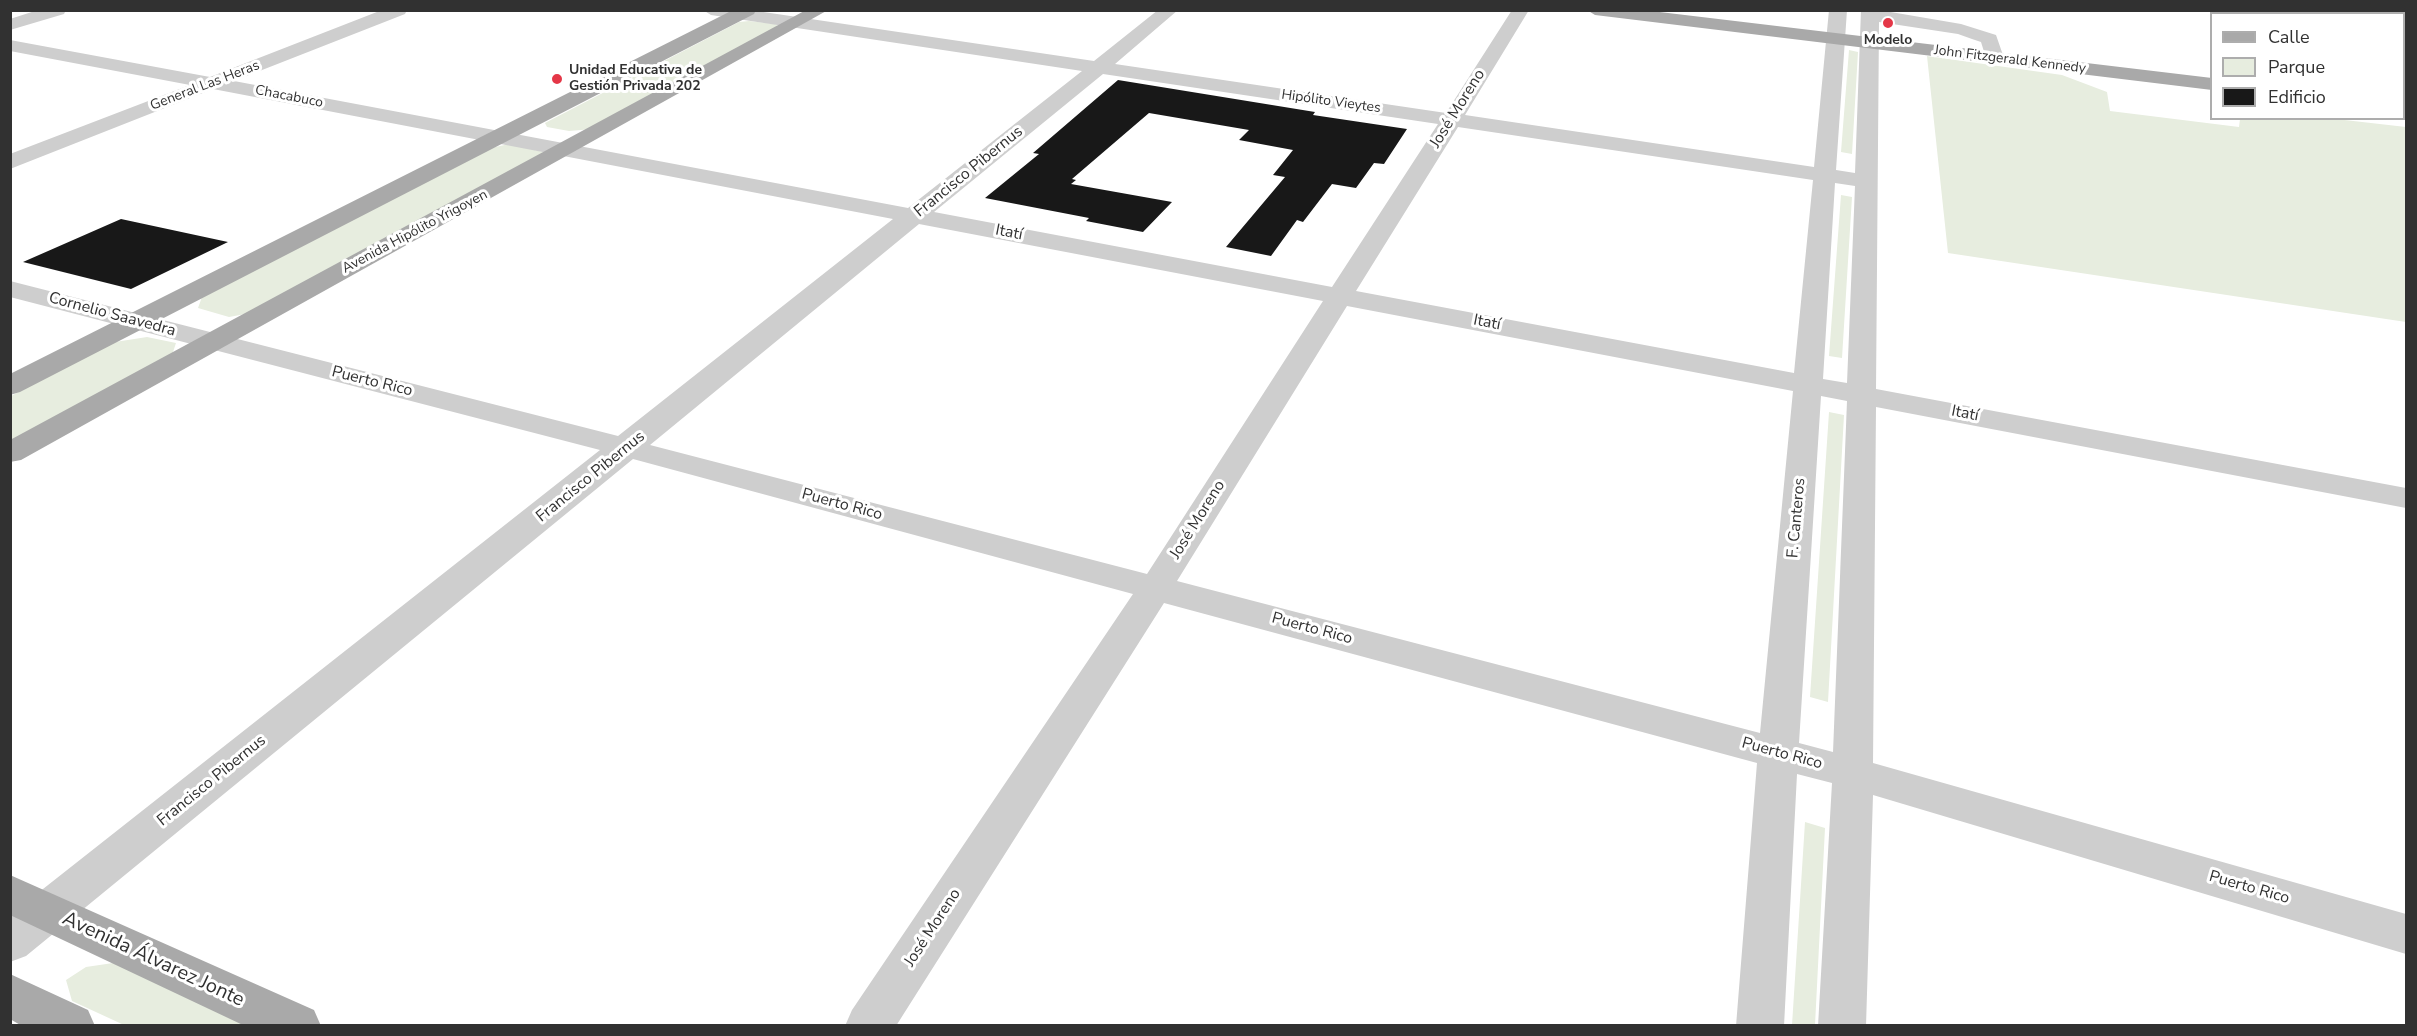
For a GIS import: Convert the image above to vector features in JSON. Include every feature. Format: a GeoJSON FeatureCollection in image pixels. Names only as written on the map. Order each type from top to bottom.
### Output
{"type":"FeatureCollection","features":[{"type":"Feature","properties":{"kind":"main road","name":"Avenida Hipólito Yrigoyen"},"geometry":{"type":"LineString","coordinates":[[10,453],[820,10]]}},
{"type":"Feature","properties":{"kind":"main road","name":"John Fitzgerald Kennedy"},"geometry":{"type":"LineString","coordinates":[[1595,10],[1837,25],[1870,23],[1995,58],[2210,84]]}},
{"type":"Feature","properties":{"kind":"main road"},"geometry":{"type":"LineString","coordinates":[[10,386],[744,13]]}},
{"type":"Feature","properties":{"kind":"main road","name":"Avenida Álvarez Jonte"},"geometry":{"type":"LineString","coordinates":[[30,903],[297,1026]]}},
{"type":"Feature","properties":{"kind":"main road"},"geometry":{"type":"LineString","coordinates":[[10,995],[71,1026]]}},
{"type":"Feature","properties":{"kind":"street"},"geometry":{"type":"LineString","coordinates":[[10,26],[58,10]]}},
{"type":"Feature","properties":{"kind":"street","name":"General Las Heras"},"geometry":{"type":"LineString","coordinates":[[10,162],[399,10]]}},
{"type":"Feature","properties":{"kind":"street","name":"Hipólito Vieytes"},"geometry":{"type":"LineString","coordinates":[[711,10],[744,13],[797,23],[1866,181]]}},
{"type":"Feature","properties":{"kind":"street","name":"Francisco Pibernus"},"geometry":{"type":"LineString","coordinates":[[10,942],[30,903],[627,448],[1170,10]]}},
{"type":"Feature","properties":{"kind":"street","name":"José Moreno"},"geometry":{"type":"LineString","coordinates":[[869,1026],[1155,588],[1521,10]]}},
{"type":"Feature","properties":{"kind":"street"},"geometry":{"type":"LineString","coordinates":[[1842,1026],[1853,773],[1870,23],[1961,29],[1989,39],[1995,58]]}},
{"type":"Feature","properties":{"kind":"street","name":"F. Canteros"},"geometry":{"type":"LineString","coordinates":[[1760,1026],[1778,753],[1837,25]]}},
{"type":"Feature","properties":{"kind":"street","name":"Chacabuco"},"geometry":{"type":"LineString","coordinates":[[10,45],[567,150]]}},
{"type":"Feature","properties":{"kind":"street","name":"Itatí"},"geometry":{"type":"LineString","coordinates":[[567,150],[2406,498]]}},
{"type":"Feature","properties":{"kind":"street","name":"Cornelio Saavedra"},"geometry":{"type":"LineString","coordinates":[[10,289],[213,341]]}},
{"type":"Feature","properties":{"kind":"street","name":"Puerto Rico"},"geometry":{"type":"LineString","coordinates":[[213,341],[627,448],[1853,773],[2406,934]]}},
{"type":"Feature","properties":{"kind":"green space"},"geometry":{"type":"Polygon","coordinates":[[[739,22],[775,24],[780,27],[593,129],[569,131],[547,127],[545,123],[739,22]]]}},
{"type":"Feature","properties":{"kind":"green space"},"geometry":{"type":"Polygon","coordinates":[[[1849,50],[1858,52],[1852,154],[1841,152],[1849,50]]]}},
{"type":"Feature","properties":{"kind":"green space"},"geometry":{"type":"Polygon","coordinates":[[[1927,56],[2062,75],[2107,92],[2110,111],[2239,127],[2240,120],[2345,120],[2406,127],[2406,322],[1948,253],[1927,56]]]}},
{"type":"Feature","properties":{"kind":"green space"},"geometry":{"type":"Polygon","coordinates":[[[509,144],[543,152],[538,159],[251,313],[229,317],[198,308],[202,297],[491,148],[509,144]]]}},
{"type":"Feature","properties":{"kind":"green space"},"geometry":{"type":"Polygon","coordinates":[[[1841,195],[1852,197],[1842,358],[1829,356],[1841,195]]]}},
{"type":"Feature","properties":{"kind":"green space"},"geometry":{"type":"Polygon","coordinates":[[[147,337],[176,343],[171,358],[11,444],[11,396],[115,342],[147,337]]]}},
{"type":"Feature","properties":{"kind":"green space"},"geometry":{"type":"Polygon","coordinates":[[[1829,412],[1844,415],[1828,702],[1810,697],[1829,412]]]}},
{"type":"Feature","properties":{"kind":"green space"},"geometry":{"type":"Polygon","coordinates":[[[1805,822],[1825,828],[1815,1025],[1792,1025],[1805,822]]]}},
{"type":"Feature","properties":{"kind":"green space"},"geometry":{"type":"Polygon","coordinates":[[[113,963],[252,1025],[124,1025],[72,1001],[66,980],[86,967],[113,963]]]}},
{"type":"Feature","properties":{"kind":"building"},"geometry":{"type":"Polygon","coordinates":[[[1118,80],[1315,112],[1313,115],[1407,129],[1384,164],[1374,163],[1356,188],[1332,184],[1303,222],[1297,220],[1271,256],[1226,247],[1285,177],[1273,175],[1293,150],[1239,140],[1249,130],[1149,113],[1072,179],[1076,180],[1071,184],[1172,202],[1143,232],[1086,221],[1089,218],[985,198],[1039,154],[1033,153],[1118,80]]]}},
{"type":"Feature","properties":{"kind":"building"},"geometry":{"type":"Polygon","coordinates":[[[121,219],[228,242],[131,289],[23,262],[121,219]]]}},
{"type":"Feature","properties":{"kind":"place","name":"Modelo"},"geometry":{"type":"Point","coordinates":[1888,23]}},
{"type":"Feature","properties":{"kind":"place","name":"Unidad Educativa de Gestión Privada 202"},"geometry":{"type":"Point","coordinates":[557,79]}}]}
